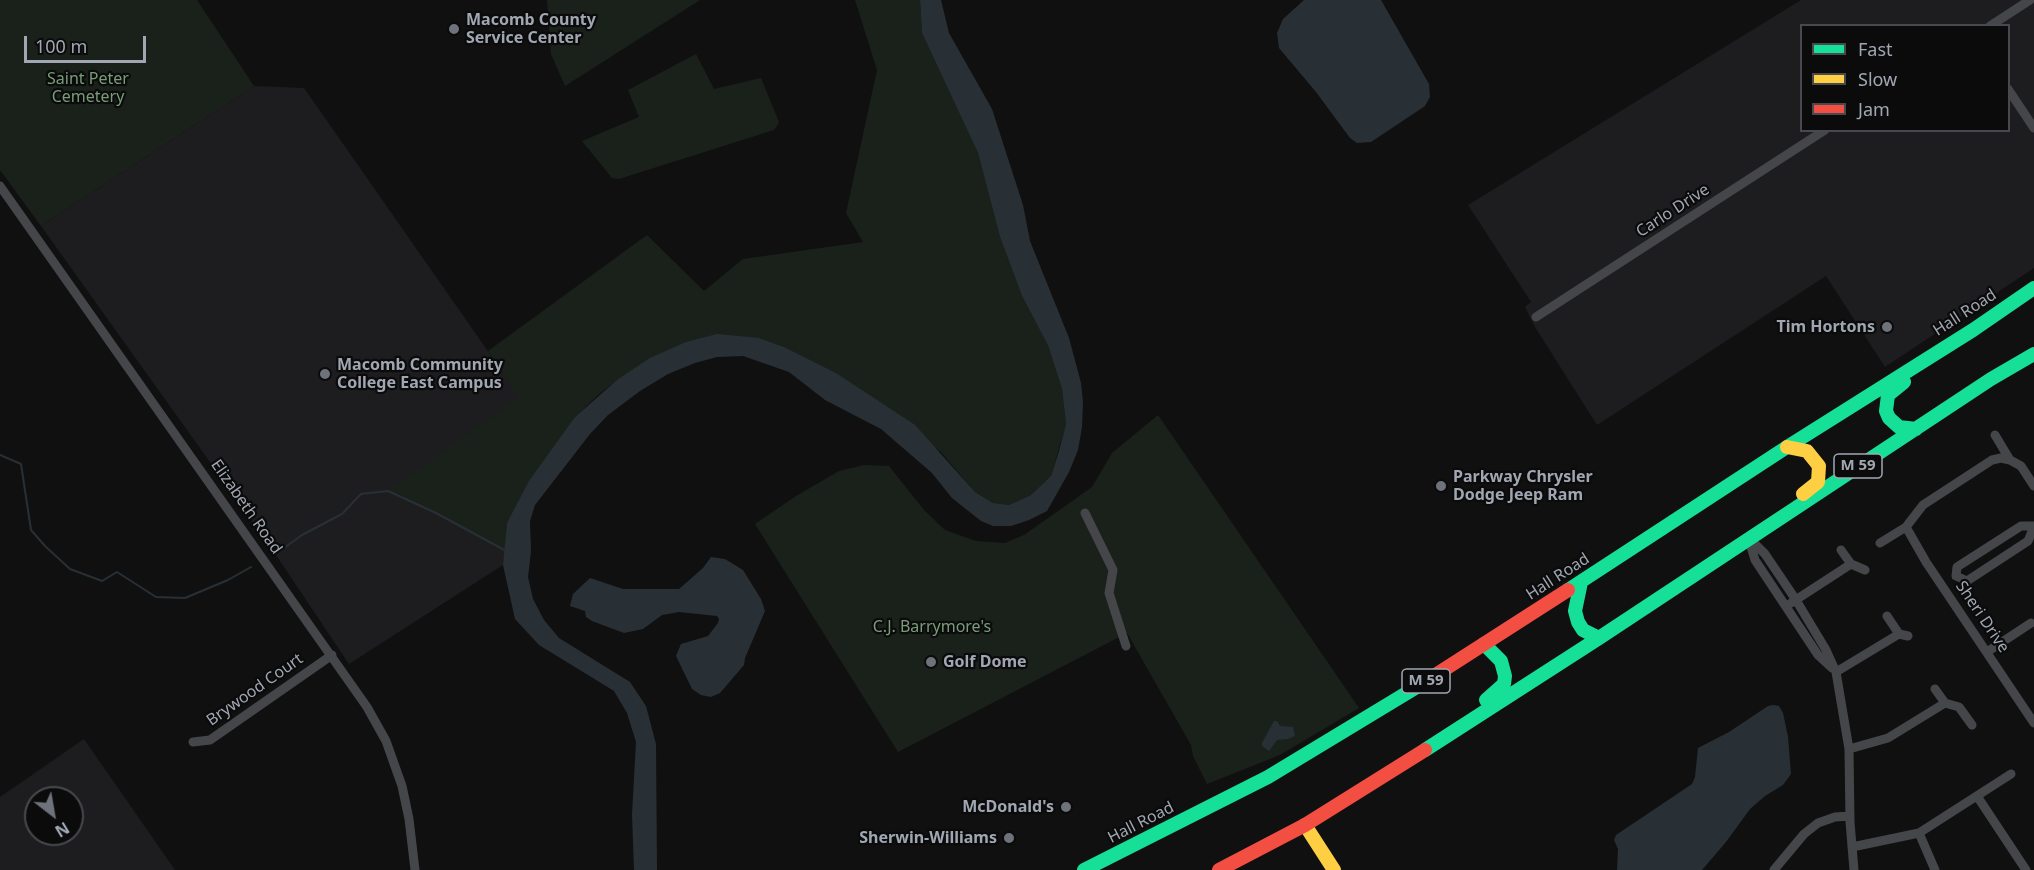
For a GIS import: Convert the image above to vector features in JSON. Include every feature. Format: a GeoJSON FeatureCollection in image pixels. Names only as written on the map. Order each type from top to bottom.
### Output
{"type":"FeatureCollection","features":[{"type":"Feature","properties":{"kind":"main road","name":"Hall Road"},"geometry":{"type":"LineString","coordinates":[[1084,870],[1268,777],[1401,697],[1787,447],[1973,330],[2034,288]]}},
{"type":"Feature","properties":{"kind":"main road"},"geometry":{"type":"LineString","coordinates":[[1916,429],[1899,427],[1889,418],[1886,411],[1888,395],[1892,390],[1962,346],[1973,330]]}},
{"type":"Feature","properties":{"kind":"main road","name":"M 59"},"geometry":{"type":"LineString","coordinates":[[1219,870],[1305,825],[1413,757],[1599,638],[1916,429],[2033,356]]}},
{"type":"Feature","properties":{"kind":"main road"},"geometry":{"type":"LineString","coordinates":[[1749,538],[1818,483],[1819,466],[1815,459],[1807,451],[1787,447]]}},
{"type":"Feature","properties":{"kind":"main road"},"geometry":{"type":"LineString","coordinates":[[1581,582],[1575,611],[1578,622],[1583,630],[1599,638]]}},
{"type":"Feature","properties":{"kind":"main road"},"geometry":{"type":"LineString","coordinates":[[1413,757],[1427,739],[1493,696],[1504,684],[1503,666],[1484,644]]}},
{"type":"Feature","properties":{"kind":"main road"},"geometry":{"type":"LineString","coordinates":[[1305,825],[1334,870]]}},
{"type":"Feature","properties":{"kind":"street"},"geometry":{"type":"LineString","coordinates":[[1993,24],[2030,0]]}},
{"type":"Feature","properties":{"kind":"street"},"geometry":{"type":"LineString","coordinates":[[2010,92],[2034,128]]}},
{"type":"Feature","properties":{"kind":"street","name":"Carlo Drive"},"geometry":{"type":"LineString","coordinates":[[1536,317],[1822,132]]}},
{"type":"Feature","properties":{"kind":"street","name":"Elizabeth Road"},"geometry":{"type":"LineString","coordinates":[[0,186],[368,707],[395,762],[407,809],[415,870]]}},
{"type":"Feature","properties":{"kind":"street"},"geometry":{"type":"LineString","coordinates":[[1995,435],[2010,460]]}},
{"type":"Feature","properties":{"kind":"street"},"geometry":{"type":"LineString","coordinates":[[1880,543],[1906,527],[1923,506],[1992,460],[2001,458],[2021,466],[2034,486]]}},
{"type":"Feature","properties":{"kind":"street"},"geometry":{"type":"LineString","coordinates":[[1085,513],[1113,570],[1109,593],[1126,646]]}},
{"type":"Feature","properties":{"kind":"street"},"geometry":{"type":"LineString","coordinates":[[2021,526],[2034,527],[2028,542],[1966,581],[1956,576],[1957,567],[2021,526]]}},
{"type":"Feature","properties":{"kind":"street","name":"Sheri Drive"},"geometry":{"type":"LineString","coordinates":[[1906,527],[1926,562],[2034,723]]}},
{"type":"Feature","properties":{"kind":"street"},"geometry":{"type":"LineString","coordinates":[[1749,538],[1765,554],[1796,600],[1826,650],[1836,672],[1849,749],[1854,870]]}},
{"type":"Feature","properties":{"kind":"street"},"geometry":{"type":"LineString","coordinates":[[1749,538],[1755,560],[1818,655],[1836,672]]}},
{"type":"Feature","properties":{"kind":"street"},"geometry":{"type":"LineString","coordinates":[[1841,550],[1851,564],[1865,570]]}},
{"type":"Feature","properties":{"kind":"street"},"geometry":{"type":"LineString","coordinates":[[1786,606],[1851,564]]}},
{"type":"Feature","properties":{"kind":"street"},"geometry":{"type":"LineString","coordinates":[[1836,672],[1904,635],[1887,616]]}},
{"type":"Feature","properties":{"kind":"street"},"geometry":{"type":"LineString","coordinates":[[1988,652],[2031,623]]}},
{"type":"Feature","properties":{"kind":"street","name":"Brywood Court"},"geometry":{"type":"LineString","coordinates":[[193,742],[210,740],[332,655]]}},
{"type":"Feature","properties":{"kind":"street"},"geometry":{"type":"LineString","coordinates":[[1935,689],[1945,703],[1959,707],[1972,724]]}},
{"type":"Feature","properties":{"kind":"street"},"geometry":{"type":"LineString","coordinates":[[1849,749],[1888,738],[1945,703]]}},
{"type":"Feature","properties":{"kind":"street"},"geometry":{"type":"LineString","coordinates":[[1852,847],[1919,833],[2011,774]]}},
{"type":"Feature","properties":{"kind":"street"},"geometry":{"type":"LineString","coordinates":[[1977,796],[2026,870]]}},
{"type":"Feature","properties":{"kind":"street"},"geometry":{"type":"LineString","coordinates":[[1774,870],[1804,834],[1818,824],[1835,817],[1850,816]]}},
{"type":"Feature","properties":{"kind":"street"},"geometry":{"type":"LineString","coordinates":[[1919,833],[1935,870]]}},
{"type":"Feature","properties":{"kind":"shaded area"},"geometry":{"type":"Polygon","coordinates":[[[920,0],[941,0],[949,33],[992,109],[1023,205],[1030,241],[1069,338],[1081,383],[1082,427],[1078,450],[1069,472],[1047,511],[1011,526],[993,526],[981,521],[952,498],[932,473],[881,429],[825,400],[789,372],[743,356],[717,357],[668,374],[608,415],[590,434],[535,505],[530,521],[531,551],[528,577],[533,599],[544,620],[559,638],[630,682],[646,706],[656,744],[657,870],[634,870],[632,814],[636,742],[627,713],[614,691],[539,645],[515,619],[503,565],[507,523],[529,481],[575,417],[617,380],[650,358],[686,342],[717,334],[759,338],[784,347],[836,373],[915,425],[975,492],[993,503],[1009,505],[1031,495],[1051,476],[1066,424],[1062,389],[1048,345],[1022,296],[1000,237],[978,153],[922,33],[920,0]]]}},
{"type":"Feature","properties":{"kind":"shaded area"},"geometry":{"type":"Polygon","coordinates":[[[1304,0],[1381,0],[1429,84],[1430,97],[1425,106],[1371,142],[1357,143],[1350,138],[1279,48],[1277,33],[1283,19],[1304,0]]]}},
{"type":"Feature","properties":{"kind":"shaded area"},"geometry":{"type":"Polygon","coordinates":[[[1801,0],[2034,0],[2034,268],[1885,367],[1826,276],[1597,425],[1535,327],[1525,307],[1531,302],[1468,205],[1801,0]]]}},
{"type":"Feature","properties":{"kind":"shaded area","name":"Macomb Community College East Campus"},"geometry":{"type":"Polygon","coordinates":[[[254,86],[304,88],[520,397],[389,491],[505,550],[503,565],[349,664],[270,546],[41,226],[254,86]]]}},
{"type":"Feature","properties":{"kind":"shaded area"},"geometry":{"type":"Polygon","coordinates":[[[711,557],[725,559],[743,570],[761,599],[765,611],[744,665],[720,693],[711,697],[701,695],[692,689],[676,656],[681,644],[708,636],[718,623],[717,616],[679,612],[662,615],[643,629],[624,633],[592,621],[586,617],[585,611],[570,606],[573,594],[590,578],[623,589],[679,589],[703,568],[711,557]]]}},
{"type":"Feature","properties":{"kind":"shaded area"},"geometry":{"type":"Polygon","coordinates":[[[1773,705],[1779,706],[1783,713],[1788,737],[1791,774],[1783,785],[1750,809],[1702,870],[1617,870],[1618,849],[1614,840],[1616,835],[1692,784],[1695,777],[1698,748],[1773,705]]]}},
{"type":"Feature","properties":{"kind":"shaded area"},"geometry":{"type":"Polygon","coordinates":[[[1274,721],[1277,721],[1280,726],[1293,727],[1295,736],[1277,740],[1269,751],[1262,746],[1262,743],[1274,721]]]}},
{"type":"Feature","properties":{"kind":"shaded area"},"geometry":{"type":"Polygon","coordinates":[[[84,739],[175,870],[0,870],[0,797],[84,739]]]}},
{"type":"Feature","properties":{"kind":"green space","name":"Saint Peter Cemetery"},"geometry":{"type":"Polygon","coordinates":[[[0,0],[197,0],[254,86],[41,226],[0,170],[0,0]]]}},
{"type":"Feature","properties":{"kind":"green space"},"geometry":{"type":"Polygon","coordinates":[[[547,0],[700,0],[565,86],[551,54],[547,0]]]}},
{"type":"Feature","properties":{"kind":"green space"},"geometry":{"type":"Polygon","coordinates":[[[855,0],[920,0],[922,33],[978,153],[1000,237],[1022,296],[1048,344],[1062,389],[1066,424],[1051,476],[1031,495],[1009,505],[993,503],[975,492],[941,452],[836,373],[784,347],[759,338],[617,380],[597,396],[575,417],[507,523],[505,550],[436,513],[388,491],[519,397],[488,351],[647,235],[704,291],[743,259],[863,242],[846,213],[877,70],[855,0]]]}},
{"type":"Feature","properties":{"kind":"green space"},"geometry":{"type":"Polygon","coordinates":[[[696,54],[714,89],[761,78],[779,122],[777,126],[774,130],[619,179],[612,178],[582,141],[639,117],[628,90],[696,54]]]}},
{"type":"Feature","properties":{"kind":"green space","name":"C.J. Barrymore's"},"geometry":{"type":"Polygon","coordinates":[[[1158,415],[1359,708],[1280,755],[1207,784],[1193,756],[1191,745],[1127,633],[898,752],[755,524],[796,496],[839,471],[864,465],[889,466],[924,510],[945,530],[976,541],[1005,543],[1024,535],[1092,487],[1112,453],[1158,415]]]}},
{"type":"Feature","properties":{"kind":"waterway"},"geometry":{"type":"LineString","coordinates":[[0,455],[21,464],[31,530],[70,569],[102,581],[117,572],[156,597],[185,598],[228,580],[251,567]]}},
{"type":"Feature","properties":{"kind":"waterway"},"geometry":{"type":"LineString","coordinates":[[280,551],[302,535],[342,514],[361,494],[388,491],[436,513],[508,552]]}},
{"type":"Feature","properties":{"kind":"traffic: fast"},"geometry":{"type":"LineString","coordinates":[[1568,590],[1787,447],[1973,330],[2034,288]]}},
{"type":"Feature","properties":{"kind":"traffic: fast"},"geometry":{"type":"LineString","coordinates":[[1425,750],[1991,379],[2034,354]]}},
{"type":"Feature","properties":{"kind":"traffic: fast"},"geometry":{"type":"LineString","coordinates":[[1904,382],[1888,395],[1886,411],[1889,418],[1899,427],[1916,429]]}},
{"type":"Feature","properties":{"kind":"traffic: fast"},"geometry":{"type":"LineString","coordinates":[[1581,582],[1575,611],[1578,622],[1583,630],[1599,638]]}},
{"type":"Feature","properties":{"kind":"traffic: fast"},"geometry":{"type":"LineString","coordinates":[[1484,644],[1501,661],[1505,676],[1504,684],[1486,700]]}},
{"type":"Feature","properties":{"kind":"traffic: fast"},"geometry":{"type":"LineString","coordinates":[[1084,870],[1268,777],[1420,685]]}},
{"type":"Feature","properties":{"kind":"traffic: slow"},"geometry":{"type":"LineString","coordinates":[[1787,447],[1807,451],[1819,466],[1818,482],[1803,494]]}},
{"type":"Feature","properties":{"kind":"traffic: slow"},"geometry":{"type":"LineString","coordinates":[[1305,825],[1334,870]]}},
{"type":"Feature","properties":{"kind":"traffic: jam"},"geometry":{"type":"LineString","coordinates":[[1420,685],[1568,590]]}},
{"type":"Feature","properties":{"kind":"traffic: jam"},"geometry":{"type":"LineString","coordinates":[[1219,870],[1305,825],[1425,750]]}},
{"type":"Feature","properties":{"kind":"place","name":"Macomb County Service Center"},"geometry":{"type":"Point","coordinates":[454,29]}},
{"type":"Feature","properties":{"kind":"place","name":"Tim Hortons"},"geometry":{"type":"Point","coordinates":[1887,327]}},
{"type":"Feature","properties":{"kind":"place","name":"Macomb Community College East Campus"},"geometry":{"type":"Point","coordinates":[325,374]}},
{"type":"Feature","properties":{"kind":"place","name":"Parkway Chrysler Dodge Jeep Ram"},"geometry":{"type":"Point","coordinates":[1441,486]}},
{"type":"Feature","properties":{"kind":"place","name":"Golf Dome"},"geometry":{"type":"Point","coordinates":[931,662]}},
{"type":"Feature","properties":{"kind":"place","name":"McDonald's"},"geometry":{"type":"Point","coordinates":[1066,807]}},
{"type":"Feature","properties":{"kind":"place","name":"Sherwin-Williams"},"geometry":{"type":"Point","coordinates":[1009,838]}}]}
